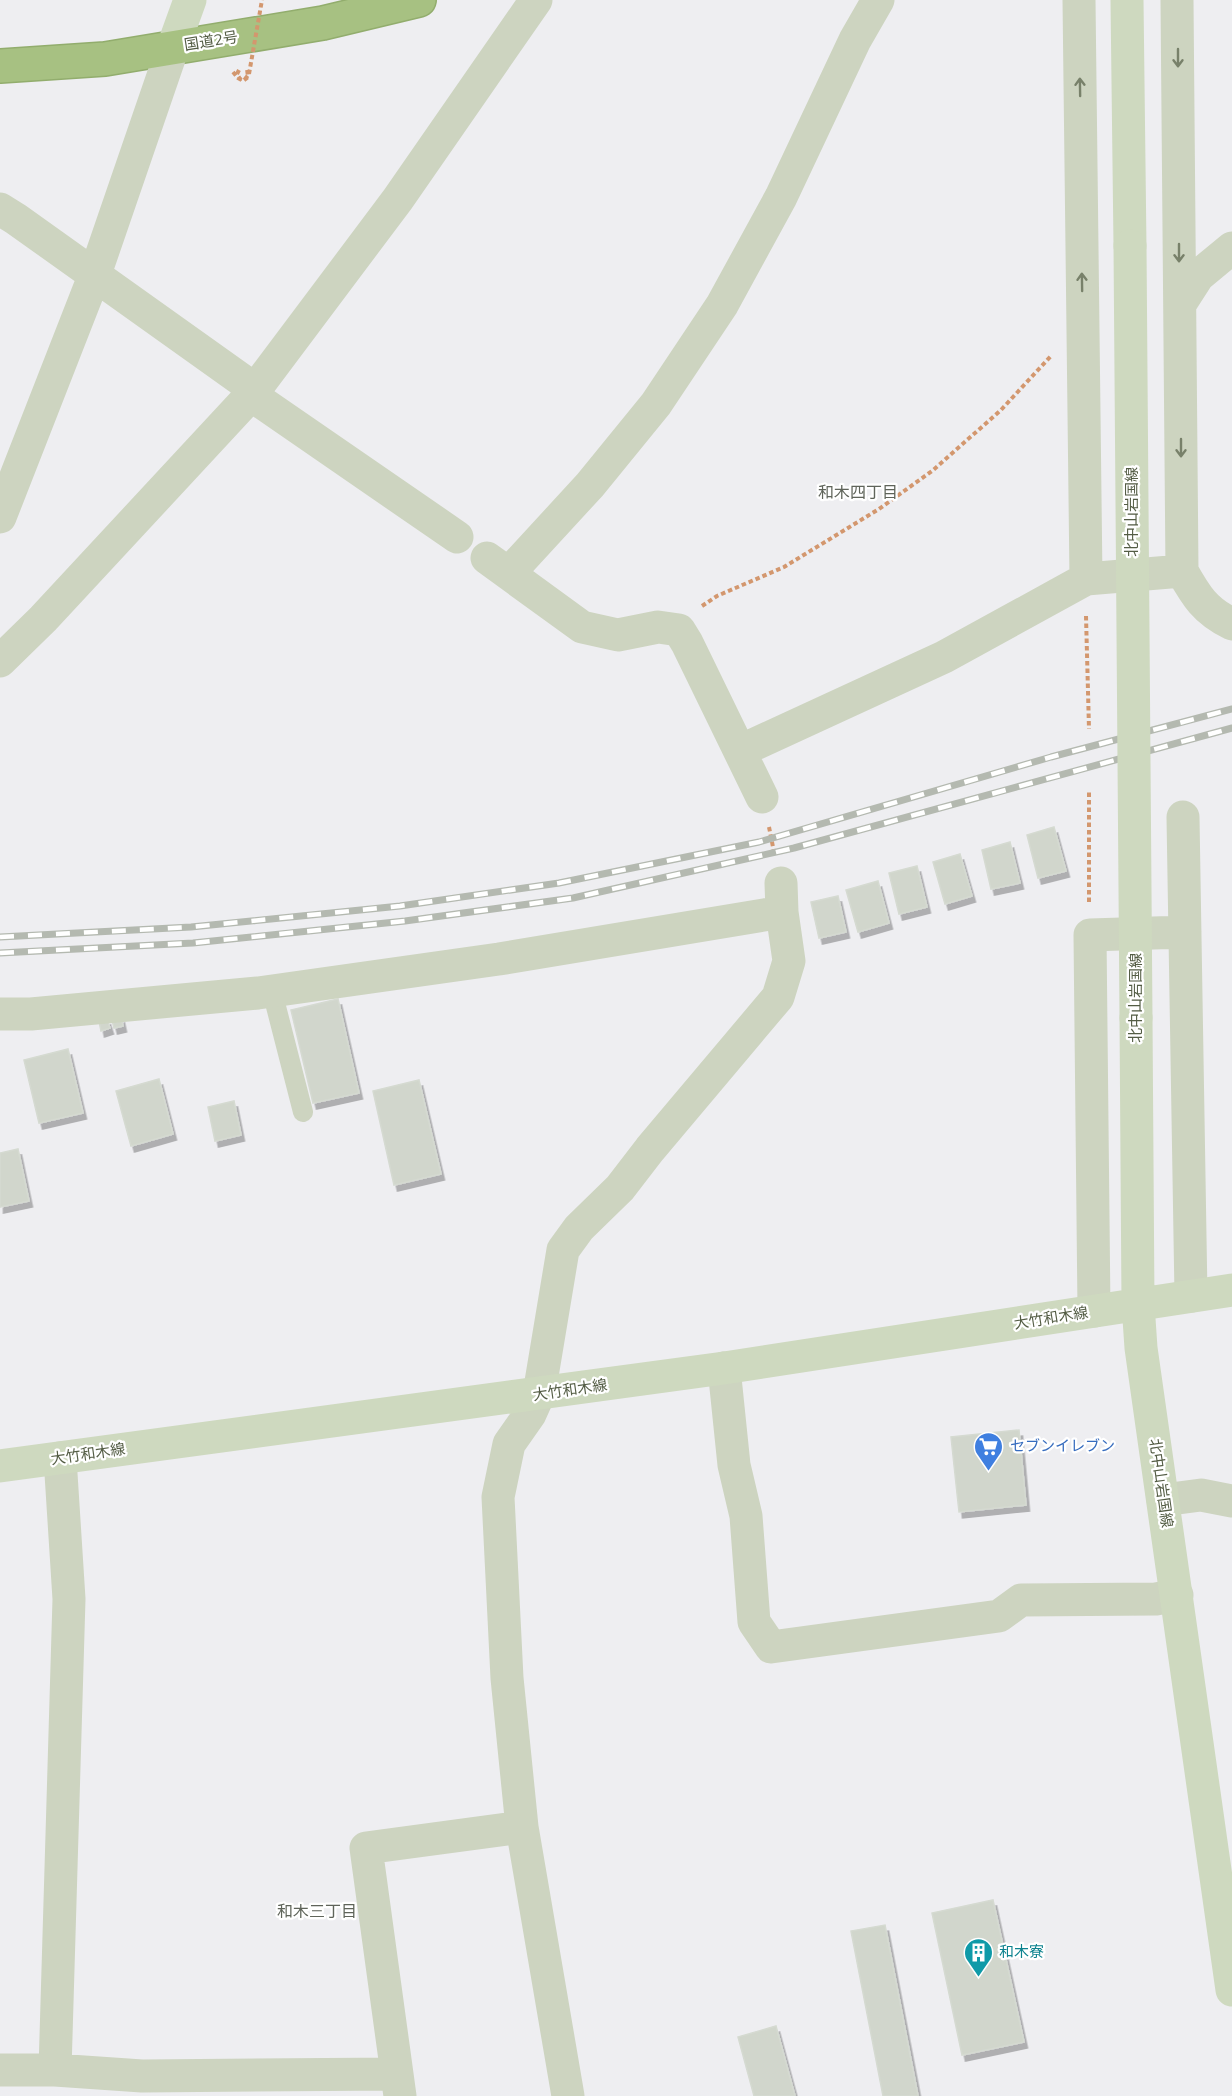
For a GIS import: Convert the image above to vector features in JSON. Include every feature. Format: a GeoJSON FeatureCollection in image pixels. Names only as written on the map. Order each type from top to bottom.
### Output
{"type":"FeatureCollection","features":[{"type":"Feature","properties":{"kind":"highway","name":"国道2号"},"geometry":{"type":"LineString","coordinates":[[0,66],[105,59],[323,23],[419,0]]}},
{"type":"Feature","properties":{"kind":"main road"},"geometry":{"type":"LineString","coordinates":[[173,47],[190,0]]}},
{"type":"Feature","properties":{"kind":"main road","name":"北中山岩国線"},"geometry":{"type":"LineString","coordinates":[[1127,0],[1138,1304],[1142,1348],[1232,1990]]}},
{"type":"Feature","properties":{"kind":"main road","name":"大竹和木線"},"geometry":{"type":"LineString","coordinates":[[0,1466],[724,1368],[1232,1290]]}},
{"type":"Feature","properties":{"kind":"street"},"geometry":{"type":"LineString","coordinates":[[0,661],[43,619],[251,395],[398,199],[536,0]]}},
{"type":"Feature","properties":{"kind":"street"},"geometry":{"type":"LineString","coordinates":[[762,797],[679,630],[658,627],[618,634],[582,627],[498,565],[591,485],[656,404],[722,305],[781,197],[855,40],[878,0]]}},
{"type":"Feature","properties":{"kind":"street"},"geometry":{"type":"LineString","coordinates":[[1079,0],[1086,579]]}},
{"type":"Feature","properties":{"kind":"street"},"geometry":{"type":"LineString","coordinates":[[1177,0],[1182,571],[1197,597],[1216,616],[1232,624]]}},
{"type":"Feature","properties":{"kind":"street"},"geometry":{"type":"LineString","coordinates":[[0,517],[95,274],[173,47]]}},
{"type":"Feature","properties":{"kind":"street"},"geometry":{"type":"LineString","coordinates":[[0,209],[246,383],[251,395],[457,537]]}},
{"type":"Feature","properties":{"kind":"street"},"geometry":{"type":"LineString","coordinates":[[1180,304],[1198,276],[1232,248]]}},
{"type":"Feature","properties":{"kind":"street"},"geometry":{"type":"LineString","coordinates":[[740,751],[944,657],[1086,579],[1182,571]]}},
{"type":"Feature","properties":{"kind":"street"},"geometry":{"type":"LineString","coordinates":[[1183,817],[1191,1296]]}},
{"type":"Feature","properties":{"kind":"street"},"geometry":{"type":"LineString","coordinates":[[0,1014],[31,1014],[272,991],[499,959],[782,897],[789,961],[778,997],[620,1188],[579,1228],[564,1250],[539,1394],[530,1414],[509,1444],[498,1497],[507,1678],[522,1827],[568,2096]]}},
{"type":"Feature","properties":{"kind":"street"},"geometry":{"type":"LineString","coordinates":[[1094,1311],[1090,936],[1185,932]]}},
{"type":"Feature","properties":{"kind":"street"},"geometry":{"type":"LineString","coordinates":[[724,1368],[734,1465],[746,1516],[754,1622],[771,1647],[999,1616],[1021,1600],[1156,1599],[1177,1595]]}},
{"type":"Feature","properties":{"kind":"street"},"geometry":{"type":"LineString","coordinates":[[55,2070],[69,1599],[60,1458]]}},
{"type":"Feature","properties":{"kind":"street"},"geometry":{"type":"LineString","coordinates":[[1163,1500],[1201,1495],[1232,1501]]}},
{"type":"Feature","properties":{"kind":"street"},"geometry":{"type":"LineString","coordinates":[[0,2070],[55,2070],[143,2086],[398,2085],[366,1848],[522,1827]]}},
{"type":"Feature","properties":{"kind":"lane"},"geometry":{"type":"LineString","coordinates":[[272,991],[303,1112]]}},
{"type":"Feature","properties":{"kind":"path"},"geometry":{"type":"LineString","coordinates":[[238,78],[243,81],[248,75],[262,0]]}},
{"type":"Feature","properties":{"kind":"path"},"geometry":{"type":"LineString","coordinates":[[679,630],[690,614],[717,596],[784,567],[879,509],[932,471],[992,417],[1045,361],[1071,340],[1083,340]]}},
{"type":"Feature","properties":{"kind":"path"},"geometry":{"type":"LineString","coordinates":[[1086,579],[1089,729]]}},
{"type":"Feature","properties":{"kind":"path"},"geometry":{"type":"LineString","coordinates":[[1089,790],[1090,936]]}},
{"type":"Feature","properties":{"kind":"path"},"geometry":{"type":"LineString","coordinates":[[762,797],[782,897]]}},
{"type":"Feature","properties":{"kind":"building"},"geometry":{"type":"Polygon","coordinates":[[[1054,827],[1066,871],[1038,878],[1027,835],[1054,827]]]}},
{"type":"Feature","properties":{"kind":"building"},"geometry":{"type":"Polygon","coordinates":[[[1010,842],[1020,883],[991,889],[982,850],[1010,842]]]}},
{"type":"Feature","properties":{"kind":"building"},"geometry":{"type":"Polygon","coordinates":[[[960,854],[972,896],[945,904],[933,862],[960,854]]]}},
{"type":"Feature","properties":{"kind":"building"},"geometry":{"type":"Polygon","coordinates":[[[917,866],[927,907],[899,914],[889,873],[917,866]]]}},
{"type":"Feature","properties":{"kind":"building"},"geometry":{"type":"Polygon","coordinates":[[[878,881],[889,923],[858,932],[846,890],[878,881]]]}},
{"type":"Feature","properties":{"kind":"building"},"geometry":{"type":"Polygon","coordinates":[[[838,896],[846,932],[819,938],[811,902],[838,896]]]}},
{"type":"Feature","properties":{"kind":"building"},"geometry":{"type":"Polygon","coordinates":[[[338,999],[359,1093],[313,1103],[291,1010],[338,999]]]}},
{"type":"Feature","properties":{"kind":"building"},"geometry":{"type":"Polygon","coordinates":[[[121,1017],[123,1026],[114,1028],[112,1020],[121,1017]]]}},
{"type":"Feature","properties":{"kind":"building"},"geometry":{"type":"Polygon","coordinates":[[[107,1019],[110,1028],[101,1031],[99,1021],[107,1019]]]}},
{"type":"Feature","properties":{"kind":"building"},"geometry":{"type":"Polygon","coordinates":[[[68,1049],[83,1113],[39,1123],[24,1060],[68,1049]]]}},
{"type":"Feature","properties":{"kind":"building"},"geometry":{"type":"Polygon","coordinates":[[[159,1079],[173,1134],[131,1146],[116,1091],[159,1079]]]}},
{"type":"Feature","properties":{"kind":"building"},"geometry":{"type":"Polygon","coordinates":[[[419,1080],[441,1174],[394,1185],[373,1091],[419,1080]]]}},
{"type":"Feature","properties":{"kind":"building"},"geometry":{"type":"Polygon","coordinates":[[[234,1101],[241,1135],[215,1141],[208,1107],[234,1101]]]}},
{"type":"Feature","properties":{"kind":"building"},"geometry":{"type":"Polygon","coordinates":[[[18,1149],[29,1201],[0,1207],[0,1153],[18,1149]]]}},
{"type":"Feature","properties":{"kind":"building","name":"セブンイレブン"},"geometry":{"type":"Polygon","coordinates":[[[1019,1430],[1026,1505],[959,1512],[951,1437],[1019,1430]]]}},
{"type":"Feature","properties":{"kind":"building","name":"和木寮"},"geometry":{"type":"Polygon","coordinates":[[[993,1900],[1024,2042],[962,2055],[932,1913],[993,1900]]]}},
{"type":"Feature","properties":{"kind":"building"},"geometry":{"type":"Polygon","coordinates":[[[885,1925],[918,2096],[883,2096],[851,1931],[885,1925]]]}},
{"type":"Feature","properties":{"kind":"building"},"geometry":{"type":"Polygon","coordinates":[[[776,2026],[795,2096],[754,2096],[738,2037],[776,2026]]]}},
{"type":"Feature","properties":{"kind":"railway"},"geometry":{"type":"LineString","coordinates":[[0,937],[191,927],[400,906],[559,883],[759,842],[1051,757],[1232,709]]}},
{"type":"Feature","properties":{"kind":"railway"},"geometry":{"type":"LineString","coordinates":[[0,953],[193,943],[405,921],[573,898],[794,848],[1232,728]]}},
{"type":"Feature","properties":{"kind":"place","name":"セブンイレブン"},"geometry":{"type":"Point","coordinates":[989,1472]}},
{"type":"Feature","properties":{"kind":"place","name":"和木寮"},"geometry":{"type":"Point","coordinates":[978,1978]}},
{"type":"Feature","properties":{"kind":"district","name":"和木四丁目"},"geometry":{"type":"Point","coordinates":[858,492]}},
{"type":"Feature","properties":{"kind":"district","name":"和木三丁目"},"geometry":{"type":"Point","coordinates":[317,1911]}}]}
